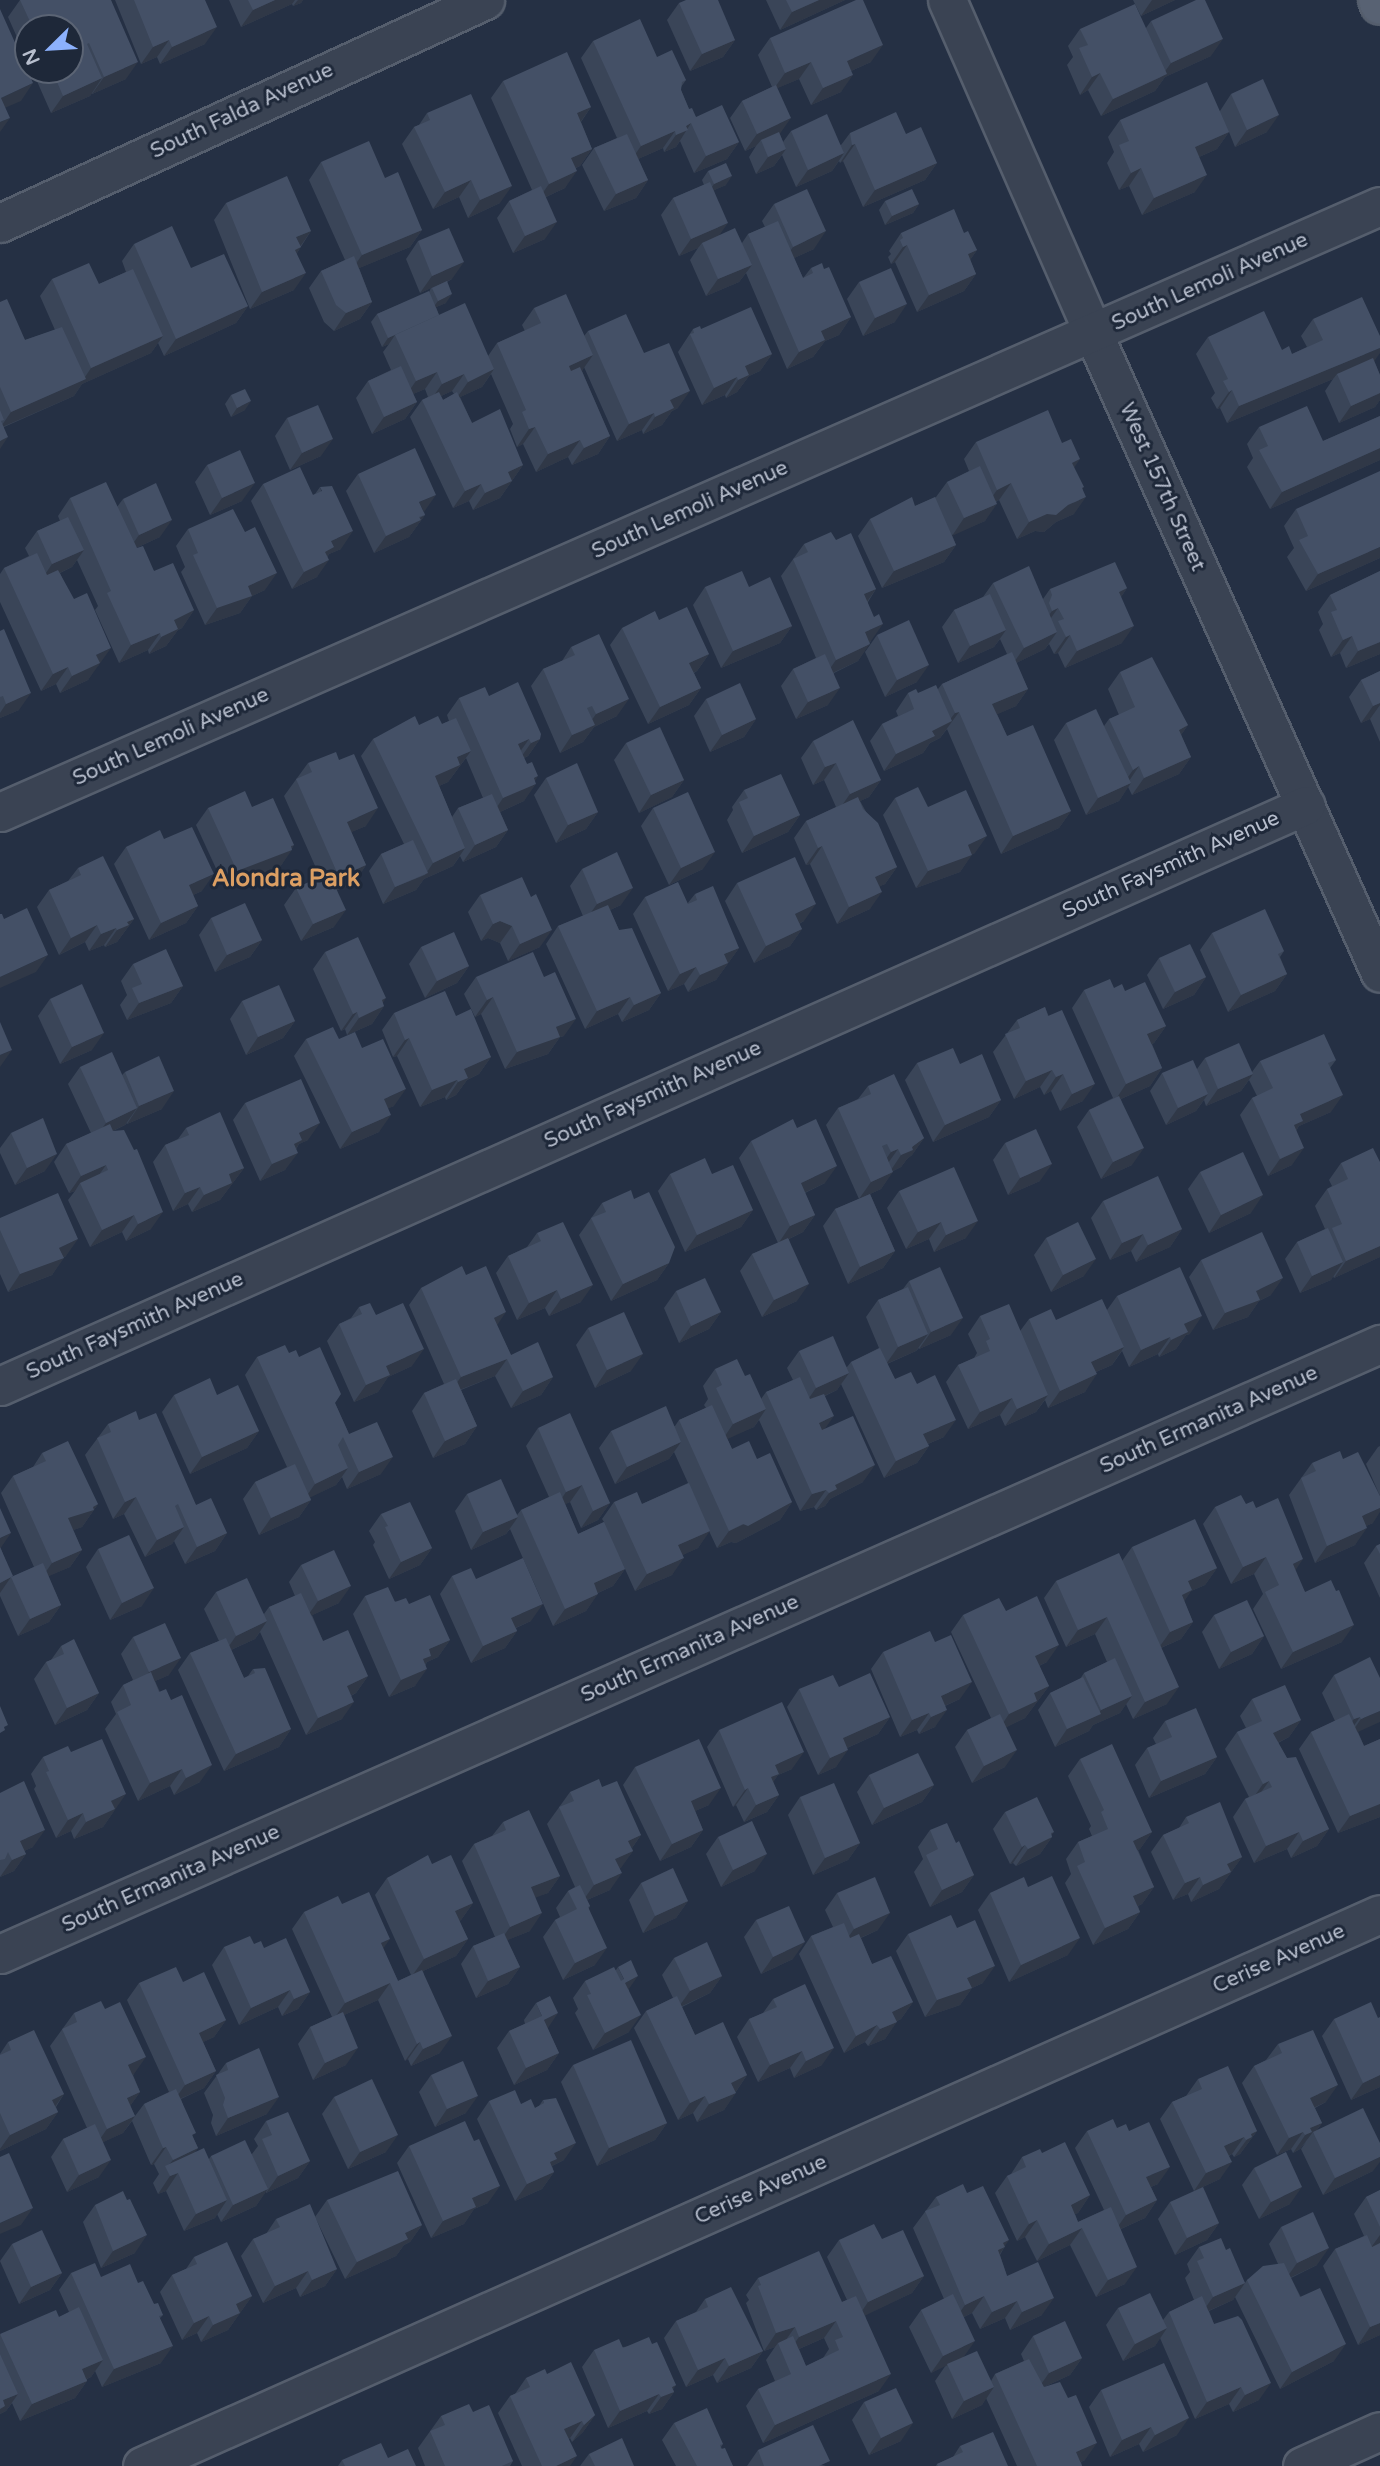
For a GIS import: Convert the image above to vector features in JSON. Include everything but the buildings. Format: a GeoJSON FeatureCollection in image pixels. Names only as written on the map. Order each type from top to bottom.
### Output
{"type":"FeatureCollection","features":[{"type":"Feature","properties":{"kind":"main road"},"geometry":{"type":"LineString","coordinates":[[1378,0],[1380,5]]}},
{"type":"Feature","properties":{"kind":"street","name":"South Falda Avenue"},"geometry":{"type":"LineString","coordinates":[[0,223],[485,0]]}},
{"type":"Feature","properties":{"kind":"street","name":"West 157th Street"},"geometry":{"type":"LineString","coordinates":[[947,0],[1380,973]]}},
{"type":"Feature","properties":{"kind":"street","name":"South Lemoli Avenue"},"geometry":{"type":"LineString","coordinates":[[0,812],[1380,206]]}},
{"type":"Feature","properties":{"kind":"street","name":"South Faysmith Avenue"},"geometry":{"type":"LineString","coordinates":[[0,1386],[1306,805]]}},
{"type":"Feature","properties":{"kind":"street","name":"South Ermanita Avenue"},"geometry":{"type":"LineString","coordinates":[[0,1954],[1380,1345]]}},
{"type":"Feature","properties":{"kind":"street","name":"Cerise Avenue"},"geometry":{"type":"LineString","coordinates":[[142,2466],[1380,1913]]}},
{"type":"Feature","properties":{"kind":"street"},"geometry":{"type":"LineString","coordinates":[[1302,2466],[1380,2431]]}},
{"type":"Feature","properties":{"kind":"district","name":"Alondra Park"},"geometry":{"type":"Point","coordinates":[286,879]}}]}
